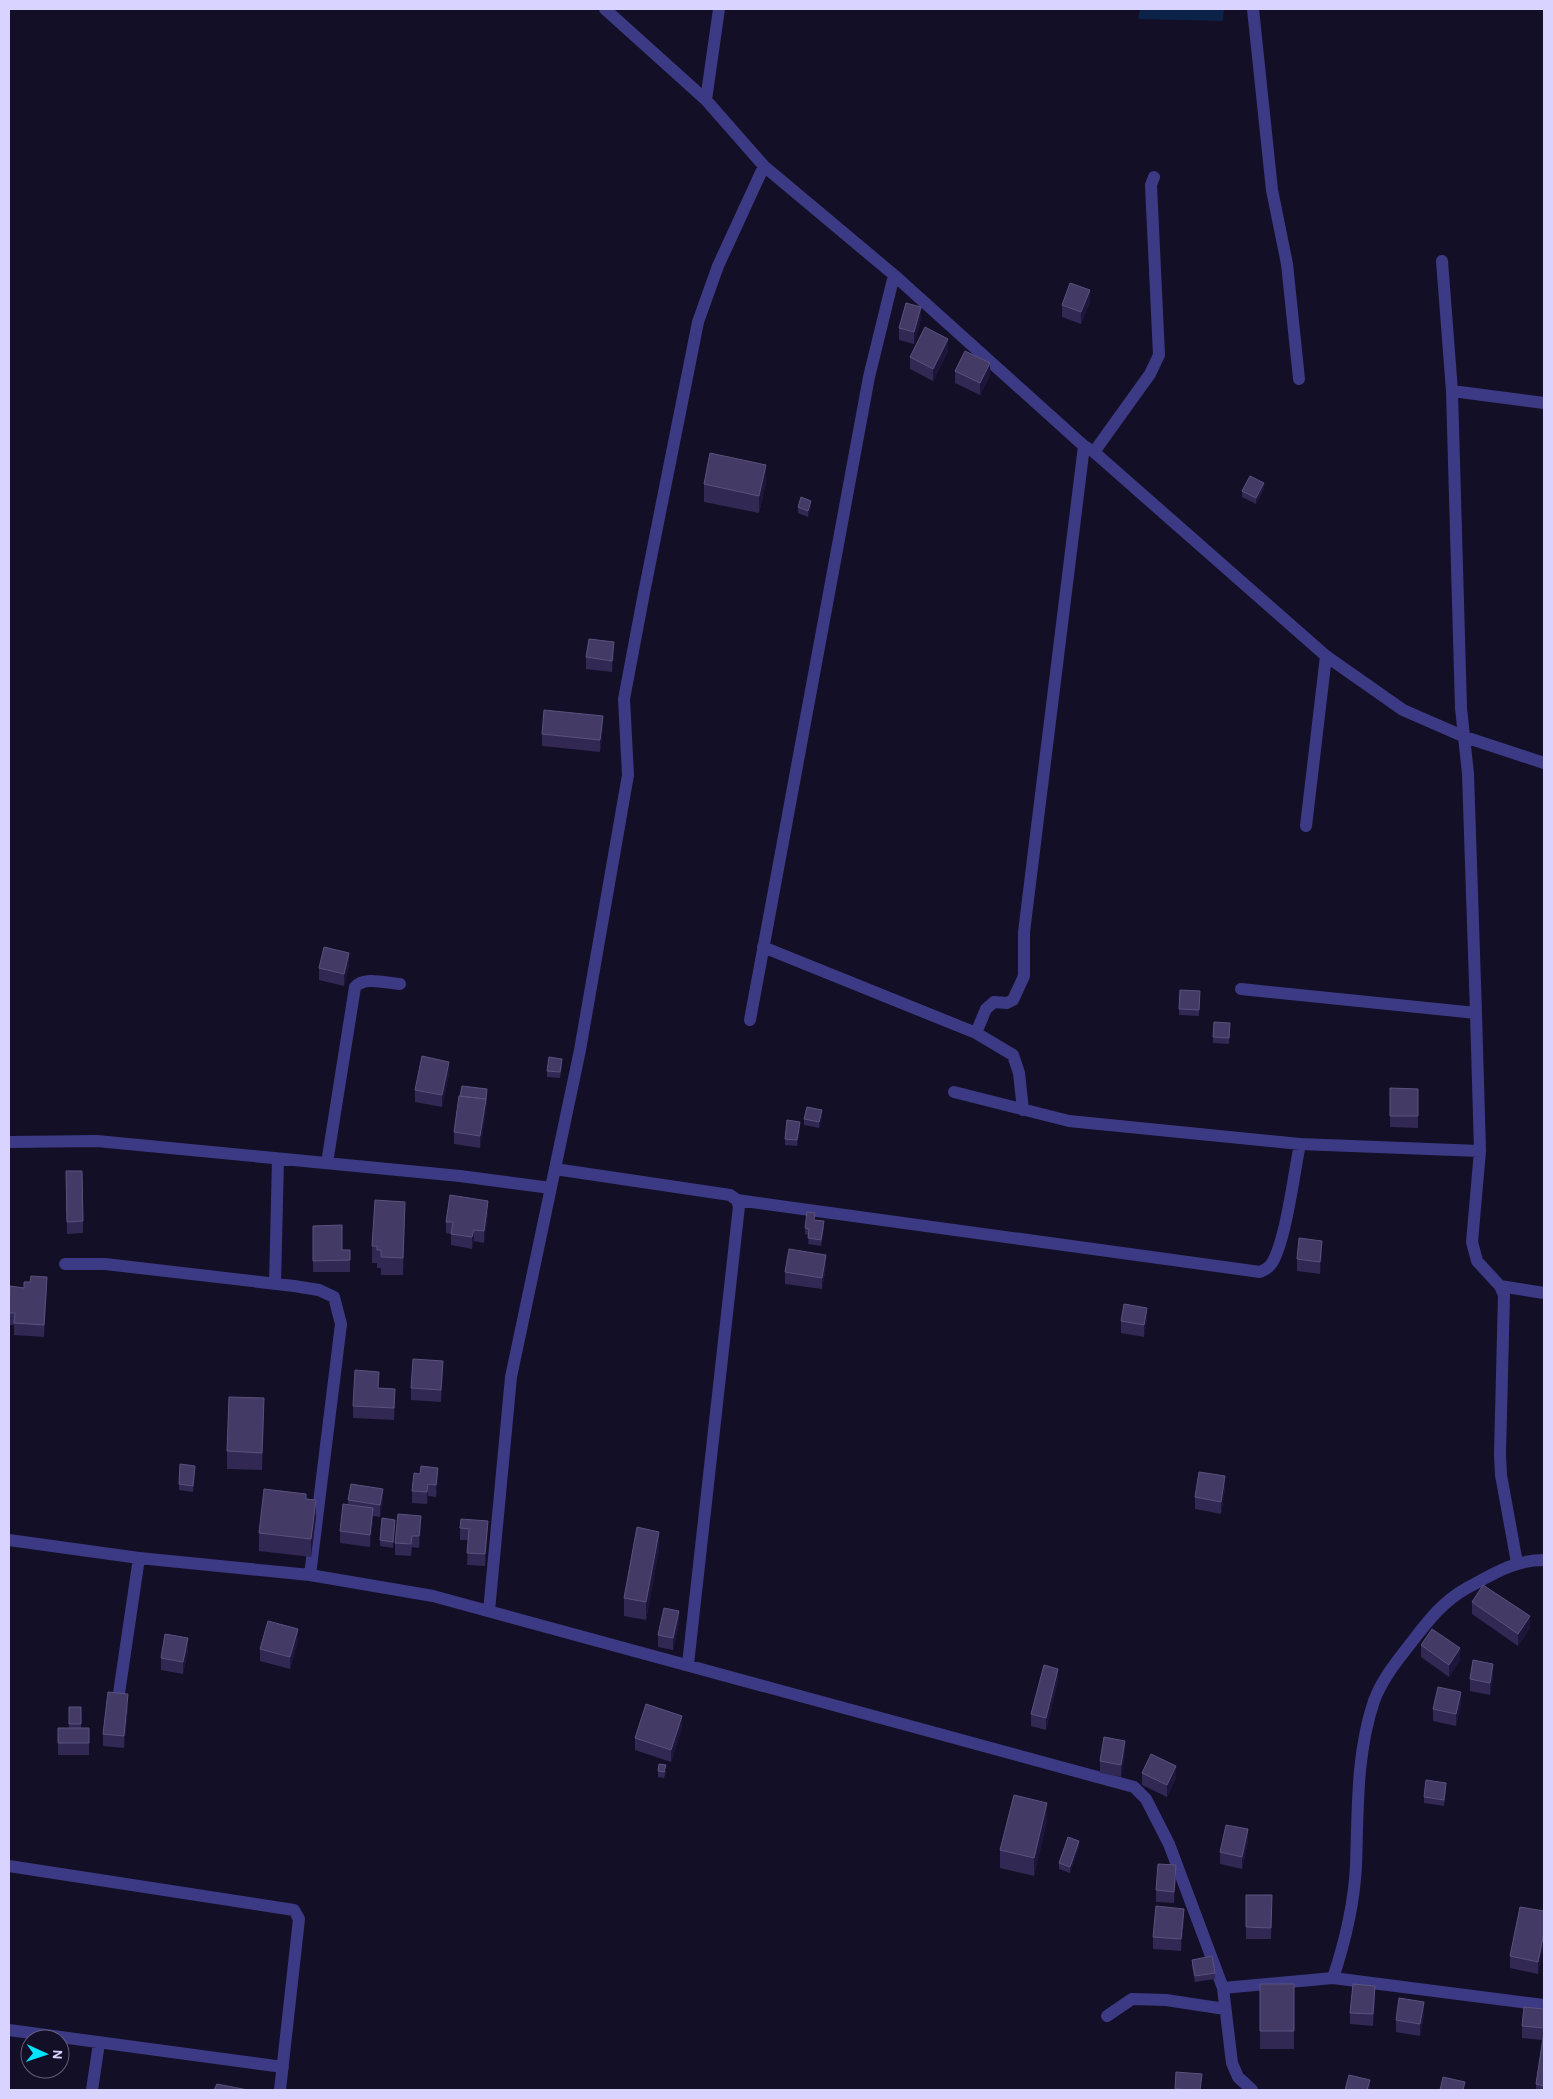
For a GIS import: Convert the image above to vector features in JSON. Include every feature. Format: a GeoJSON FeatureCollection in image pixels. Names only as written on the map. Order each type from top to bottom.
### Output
{"type":"FeatureCollection","features":[{"type":"Feature","properties":{"kind":"street"},"geometry":{"type":"LineString","coordinates":[[604,9],[706,100],[764,166],[894,275],[1089,449],[1326,656],[1403,710],[1465,737],[1544,763]]}},
{"type":"Feature","properties":{"kind":"street"},"geometry":{"type":"LineString","coordinates":[[706,100],[719,9]]}},
{"type":"Feature","properties":{"kind":"street"},"geometry":{"type":"LineString","coordinates":[[1253,9],[1272,190],[1287,264],[1299,379]]}},
{"type":"Feature","properties":{"kind":"street"},"geometry":{"type":"LineString","coordinates":[[489,1611],[511,1377],[580,1050],[628,775],[624,699],[698,322],[718,266],[764,166]]}},
{"type":"Feature","properties":{"kind":"street"},"geometry":{"type":"LineString","coordinates":[[976,1033],[986,1009],[994,1002],[1006,1003],[1013,1000],[1024,976],[1025,923],[1089,449],[1150,374],[1159,355],[1151,185],[1154,177]]}},
{"type":"Feature","properties":{"kind":"street"},"geometry":{"type":"LineString","coordinates":[[1442,261],[1452,390],[1461,708],[1468,774],[1476,1013],[1480,1151],[1472,1242],[1477,1261],[1500,1286],[1504,1295],[1500,1454],[1516,1562]]}},
{"type":"Feature","properties":{"kind":"street"},"geometry":{"type":"LineString","coordinates":[[750,1020],[869,376],[894,275]]}},
{"type":"Feature","properties":{"kind":"street"},"geometry":{"type":"LineString","coordinates":[[1452,390],[1544,403]]}},
{"type":"Feature","properties":{"kind":"street"},"geometry":{"type":"LineString","coordinates":[[1306,826],[1326,656]]}},
{"type":"Feature","properties":{"kind":"street"},"geometry":{"type":"LineString","coordinates":[[763,947],[976,1033],[1013,1055],[1019,1073],[1023,1110]]}},
{"type":"Feature","properties":{"kind":"street"},"geometry":{"type":"LineString","coordinates":[[327,1163],[355,987],[359,982],[366,981],[400,984]]}},
{"type":"Feature","properties":{"kind":"street"},"geometry":{"type":"LineString","coordinates":[[1241,989],[1476,1013]]}},
{"type":"Feature","properties":{"kind":"street"},"geometry":{"type":"LineString","coordinates":[[954,1092],[1069,1121],[1300,1144],[1480,1151]]}},
{"type":"Feature","properties":{"kind":"street"},"geometry":{"type":"LineString","coordinates":[[9,1142],[97,1141],[460,1176],[551,1188]]}},
{"type":"Feature","properties":{"kind":"street"},"geometry":{"type":"LineString","coordinates":[[555,1169],[730,1195],[737,1200],[1260,1272],[1266,1270],[1272,1263],[1280,1243],[1300,1144]]}},
{"type":"Feature","properties":{"kind":"street"},"geometry":{"type":"LineString","coordinates":[[275,1284],[278,1159]]}},
{"type":"Feature","properties":{"kind":"street"},"geometry":{"type":"LineString","coordinates":[[688,1664],[739,1206],[737,1200]]}},
{"type":"Feature","properties":{"kind":"street"},"geometry":{"type":"LineString","coordinates":[[65,1264],[105,1264],[275,1284],[320,1290],[334,1297],[341,1324],[310,1575]]}},
{"type":"Feature","properties":{"kind":"street"},"geometry":{"type":"LineString","coordinates":[[1500,1286],[1544,1292]]}},
{"type":"Feature","properties":{"kind":"street"},"geometry":{"type":"LineString","coordinates":[[9,1540],[139,1558],[310,1575],[433,1596],[1134,1787],[1146,1799],[1169,1844],[1223,1988],[1232,2063],[1238,2077],[1252,2090]]}},
{"type":"Feature","properties":{"kind":"street"},"geometry":{"type":"LineString","coordinates":[[118,1700],[139,1558]]}},
{"type":"Feature","properties":{"kind":"street"},"geometry":{"type":"LineString","coordinates":[[1333,1978],[1344,1945],[1350,1915],[1356,1868],[1360,1767],[1374,1702],[1382,1684],[1433,1613],[1450,1598],[1516,1562],[1544,1560]]}},
{"type":"Feature","properties":{"kind":"street"},"geometry":{"type":"LineString","coordinates":[[9,1866],[294,1910],[299,1919],[280,2090]]}},
{"type":"Feature","properties":{"kind":"street"},"geometry":{"type":"LineString","coordinates":[[1223,1988],[1333,1978],[1544,2005]]}},
{"type":"Feature","properties":{"kind":"street"},"geometry":{"type":"LineString","coordinates":[[1107,2016],[1122,2003],[1138,1998],[1166,2000],[1225,2009]]}},
{"type":"Feature","properties":{"kind":"street"},"geometry":{"type":"LineString","coordinates":[[9,2030],[283,2067]]}},
{"type":"Feature","properties":{"kind":"street"},"geometry":{"type":"LineString","coordinates":[[92,2090],[99,2043]]}},
{"type":"Feature","properties":{"kind":"water"},"geometry":{"type":"Polygon","coordinates":[[[1140,9],[1224,9],[1223,21],[1138,19],[1140,9]]]}},
{"type":"Feature","properties":{"kind":"building"},"geometry":{"type":"Polygon","coordinates":[[[1070,283],[1090,290],[1081,312],[1062,305],[1070,283]]]}},
{"type":"Feature","properties":{"kind":"building"},"geometry":{"type":"Polygon","coordinates":[[[906,303],[921,307],[914,332],[899,328],[906,303]]]}},
{"type":"Feature","properties":{"kind":"building"},"geometry":{"type":"Polygon","coordinates":[[[925,327],[948,339],[933,369],[910,357],[925,327]]]}},
{"type":"Feature","properties":{"kind":"building"},"geometry":{"type":"Polygon","coordinates":[[[965,351],[990,363],[980,383],[955,371],[965,351]]]}},
{"type":"Feature","properties":{"kind":"building"},"geometry":{"type":"Polygon","coordinates":[[[710,453],[766,465],[759,496],[704,484],[710,453]]]}},
{"type":"Feature","properties":{"kind":"building"},"geometry":{"type":"Polygon","coordinates":[[[1250,476],[1264,483],[1256,498],[1242,491],[1250,476]]]}},
{"type":"Feature","properties":{"kind":"building"},"geometry":{"type":"Polygon","coordinates":[[[801,497],[811,501],[808,511],[798,507],[801,497]]]}},
{"type":"Feature","properties":{"kind":"building"},"geometry":{"type":"Polygon","coordinates":[[[589,639],[614,642],[612,661],[586,657],[589,639]]]}},
{"type":"Feature","properties":{"kind":"building"},"geometry":{"type":"Polygon","coordinates":[[[544,710],[603,716],[600,740],[542,734],[544,710]]]}},
{"type":"Feature","properties":{"kind":"building"},"geometry":{"type":"Polygon","coordinates":[[[324,947],[349,953],[344,974],[319,968],[324,947]]]}},
{"type":"Feature","properties":{"kind":"building"},"geometry":{"type":"Polygon","coordinates":[[[1180,990],[1200,991],[1199,1010],[1179,1009],[1180,990]]]}},
{"type":"Feature","properties":{"kind":"building"},"geometry":{"type":"Polygon","coordinates":[[[1214,1022],[1230,1023],[1229,1038],[1213,1037],[1214,1022]]]}},
{"type":"Feature","properties":{"kind":"building"},"geometry":{"type":"Polygon","coordinates":[[[422,1056],[449,1062],[442,1095],[415,1090],[422,1056]]]}},
{"type":"Feature","properties":{"kind":"building"},"geometry":{"type":"Polygon","coordinates":[[[549,1057],[562,1059],[560,1072],[547,1071],[549,1057]]]}},
{"type":"Feature","properties":{"kind":"building"},"geometry":{"type":"Polygon","coordinates":[[[462,1086],[487,1089],[486,1099],[460,1096],[462,1086]]]}},
{"type":"Feature","properties":{"kind":"building"},"geometry":{"type":"Polygon","coordinates":[[[1390,1088],[1418,1089],[1418,1116],[1390,1116],[1390,1088]]]}},
{"type":"Feature","properties":{"kind":"building"},"geometry":{"type":"Polygon","coordinates":[[[459,1096],[486,1099],[480,1136],[454,1132],[459,1096]]]}},
{"type":"Feature","properties":{"kind":"building"},"geometry":{"type":"Polygon","coordinates":[[[807,1107],[822,1110],[819,1122],[804,1119],[807,1107]]]}},
{"type":"Feature","properties":{"kind":"building"},"geometry":{"type":"Polygon","coordinates":[[[787,1120],[800,1122],[797,1140],[785,1139],[787,1120]]]}},
{"type":"Feature","properties":{"kind":"building"},"geometry":{"type":"Polygon","coordinates":[[[66,1171],[82,1171],[83,1221],[67,1222],[66,1171]]]}},
{"type":"Feature","properties":{"kind":"building"},"geometry":{"type":"Polygon","coordinates":[[[450,1195],[488,1201],[484,1231],[474,1230],[472,1237],[451,1234],[453,1222],[446,1222],[450,1195]]]}},
{"type":"Feature","properties":{"kind":"building"},"geometry":{"type":"Polygon","coordinates":[[[375,1200],[405,1202],[403,1258],[381,1257],[381,1250],[377,1250],[377,1246],[372,1246],[375,1200]]]}},
{"type":"Feature","properties":{"kind":"building"},"geometry":{"type":"Polygon","coordinates":[[[807,1212],[815,1213],[814,1220],[824,1221],[821,1240],[808,1238],[809,1229],[805,1228],[807,1212]]]}},
{"type":"Feature","properties":{"kind":"building"},"geometry":{"type":"Polygon","coordinates":[[[342,1225],[342,1250],[350,1250],[350,1260],[313,1261],[313,1226],[342,1225]]]}},
{"type":"Feature","properties":{"kind":"building"},"geometry":{"type":"Polygon","coordinates":[[[1299,1238],[1322,1241],[1320,1262],[1297,1259],[1299,1238]]]}},
{"type":"Feature","properties":{"kind":"building"},"geometry":{"type":"Polygon","coordinates":[[[789,1249],[826,1255],[822,1278],[785,1272],[789,1249]]]}},
{"type":"Feature","properties":{"kind":"building"},"geometry":{"type":"Polygon","coordinates":[[[31,1276],[47,1277],[44,1325],[14,1323],[15,1313],[9,1313],[10,1286],[24,1288],[24,1282],[30,1282],[31,1276]]]}},
{"type":"Feature","properties":{"kind":"building"},"geometry":{"type":"Polygon","coordinates":[[[1124,1304],[1147,1308],[1144,1325],[1121,1321],[1124,1304]]]}},
{"type":"Feature","properties":{"kind":"building"},"geometry":{"type":"Polygon","coordinates":[[[413,1359],[443,1361],[441,1390],[411,1388],[413,1359]]]}},
{"type":"Feature","properties":{"kind":"building"},"geometry":{"type":"Polygon","coordinates":[[[355,1370],[379,1372],[378,1388],[395,1389],[394,1408],[353,1406],[355,1370]]]}},
{"type":"Feature","properties":{"kind":"building"},"geometry":{"type":"Polygon","coordinates":[[[229,1397],[264,1398],[262,1453],[227,1451],[229,1397]]]}},
{"type":"Feature","properties":{"kind":"building"},"geometry":{"type":"Polygon","coordinates":[[[180,1464],[195,1466],[193,1486],[179,1484],[180,1464]]]}},
{"type":"Feature","properties":{"kind":"building"},"geometry":{"type":"Polygon","coordinates":[[[421,1466],[438,1468],[436,1485],[428,1484],[427,1492],[412,1491],[414,1473],[420,1474],[421,1466]]]}},
{"type":"Feature","properties":{"kind":"building"},"geometry":{"type":"Polygon","coordinates":[[[1199,1472],[1225,1476],[1221,1502],[1195,1497],[1199,1472]]]}},
{"type":"Feature","properties":{"kind":"building"},"geometry":{"type":"Polygon","coordinates":[[[351,1484],[383,1489],[380,1505],[348,1500],[351,1484]]]}},
{"type":"Feature","properties":{"kind":"building"},"geometry":{"type":"Polygon","coordinates":[[[264,1489],[306,1494],[306,1499],[316,1500],[311,1539],[259,1533],[264,1489]]]}},
{"type":"Feature","properties":{"kind":"building"},"geometry":{"type":"Polygon","coordinates":[[[343,1504],[373,1508],[370,1535],[340,1531],[343,1504]]]}},
{"type":"Feature","properties":{"kind":"building"},"geometry":{"type":"Polygon","coordinates":[[[398,1514],[421,1516],[419,1536],[412,1536],[411,1544],[395,1543],[398,1514]]]}},
{"type":"Feature","properties":{"kind":"building"},"geometry":{"type":"Polygon","coordinates":[[[382,1518],[395,1520],[393,1542],[380,1540],[382,1518]]]}},
{"type":"Feature","properties":{"kind":"building"},"geometry":{"type":"Polygon","coordinates":[[[461,1519],[488,1521],[485,1554],[467,1553],[469,1529],[460,1528],[461,1519]]]}},
{"type":"Feature","properties":{"kind":"building"},"geometry":{"type":"Polygon","coordinates":[[[637,1527],[659,1532],[646,1602],[624,1598],[637,1527]]]}},
{"type":"Feature","properties":{"kind":"building"},"geometry":{"type":"Polygon","coordinates":[[[1483,1585],[1530,1616],[1518,1634],[1472,1602],[1483,1585]]]}},
{"type":"Feature","properties":{"kind":"building"},"geometry":{"type":"Polygon","coordinates":[[[664,1608],[679,1611],[673,1638],[658,1635],[664,1608]]]}},
{"type":"Feature","properties":{"kind":"building"},"geometry":{"type":"Polygon","coordinates":[[[268,1621],[298,1629],[290,1657],[260,1649],[268,1621]]]}},
{"type":"Feature","properties":{"kind":"building"},"geometry":{"type":"Polygon","coordinates":[[[1432,1629],[1460,1648],[1449,1665],[1421,1645],[1432,1629]]]}},
{"type":"Feature","properties":{"kind":"building"},"geometry":{"type":"Polygon","coordinates":[[[165,1634],[188,1638],[183,1662],[161,1658],[165,1634]]]}},
{"type":"Feature","properties":{"kind":"building"},"geometry":{"type":"Polygon","coordinates":[[[1473,1660],[1493,1664],[1490,1683],[1470,1679],[1473,1660]]]}},
{"type":"Feature","properties":{"kind":"building"},"geometry":{"type":"Polygon","coordinates":[[[1044,1665],[1058,1669],[1046,1718],[1031,1714],[1044,1665]]]}},
{"type":"Feature","properties":{"kind":"building"},"geometry":{"type":"Polygon","coordinates":[[[1438,1687],[1461,1692],[1456,1714],[1433,1709],[1438,1687]]]}},
{"type":"Feature","properties":{"kind":"building"},"geometry":{"type":"Polygon","coordinates":[[[108,1692],[128,1694],[124,1736],[103,1734],[108,1692]]]}},
{"type":"Feature","properties":{"kind":"building"},"geometry":{"type":"Polygon","coordinates":[[[646,1704],[682,1716],[671,1750],[635,1738],[646,1704]]]}},
{"type":"Feature","properties":{"kind":"building"},"geometry":{"type":"Polygon","coordinates":[[[69,1707],[81,1707],[81,1724],[69,1724],[69,1707]]]}},
{"type":"Feature","properties":{"kind":"building"},"geometry":{"type":"Polygon","coordinates":[[[58,1728],[89,1728],[89,1743],[58,1743],[58,1728]]]}},
{"type":"Feature","properties":{"kind":"building"},"geometry":{"type":"Polygon","coordinates":[[[1104,1737],[1125,1741],[1121,1765],[1100,1761],[1104,1737]]]}},
{"type":"Feature","properties":{"kind":"building"},"geometry":{"type":"Polygon","coordinates":[[[1151,1754],[1176,1766],[1167,1785],[1142,1773],[1151,1754]]]}},
{"type":"Feature","properties":{"kind":"building"},"geometry":{"type":"Polygon","coordinates":[[[659,1764],[666,1765],[664,1772],[658,1771],[659,1764]]]}},
{"type":"Feature","properties":{"kind":"building"},"geometry":{"type":"Polygon","coordinates":[[[1426,1780],[1446,1783],[1444,1800],[1424,1797],[1426,1780]]]}},
{"type":"Feature","properties":{"kind":"building"},"geometry":{"type":"Polygon","coordinates":[[[1014,1795],[1047,1803],[1034,1858],[1000,1850],[1014,1795]]]}},
{"type":"Feature","properties":{"kind":"building"},"geometry":{"type":"Polygon","coordinates":[[[1226,1825],[1248,1829],[1242,1857],[1220,1852],[1226,1825]]]}},
{"type":"Feature","properties":{"kind":"building"},"geometry":{"type":"Polygon","coordinates":[[[1068,1837],[1079,1841],[1070,1867],[1059,1863],[1068,1837]]]}},
{"type":"Feature","properties":{"kind":"building"},"geometry":{"type":"Polygon","coordinates":[[[1158,1864],[1176,1865],[1174,1892],[1156,1890],[1158,1864]]]}},
{"type":"Feature","properties":{"kind":"building"},"geometry":{"type":"Polygon","coordinates":[[[1246,1895],[1272,1895],[1271,1928],[1246,1927],[1246,1895]]]}},
{"type":"Feature","properties":{"kind":"building"},"geometry":{"type":"Polygon","coordinates":[[[1156,1906],[1184,1909],[1181,1939],[1153,1937],[1156,1906]]]}},
{"type":"Feature","properties":{"kind":"building"},"geometry":{"type":"Polygon","coordinates":[[[1520,1907],[1544,1911],[1544,1933],[1538,1962],[1510,1956],[1520,1907]]]}},
{"type":"Feature","properties":{"kind":"building"},"geometry":{"type":"Polygon","coordinates":[[[1212,1956],[1215,1973],[1195,1976],[1192,1960],[1212,1956]]]}},
{"type":"Feature","properties":{"kind":"building"},"geometry":{"type":"Polygon","coordinates":[[[1260,1984],[1294,1984],[1294,2031],[1260,2031],[1260,1984]]]}},
{"type":"Feature","properties":{"kind":"building"},"geometry":{"type":"Polygon","coordinates":[[[1353,1984],[1375,1986],[1373,2014],[1350,2013],[1353,1984]]]}},
{"type":"Feature","properties":{"kind":"building"},"geometry":{"type":"Polygon","coordinates":[[[1399,1998],[1424,2002],[1420,2024],[1396,2020],[1399,1998]]]}},
{"type":"Feature","properties":{"kind":"building"},"geometry":{"type":"Polygon","coordinates":[[[1524,2007],[1544,2009],[1544,2028],[1522,2026],[1524,2007]]]}},
{"type":"Feature","properties":{"kind":"building"},"geometry":{"type":"Polygon","coordinates":[[[1544,2032],[1544,2086],[1536,2084],[1544,2032]]]}},
{"type":"Feature","properties":{"kind":"building"},"geometry":{"type":"Polygon","coordinates":[[[1176,2072],[1202,2074],[1200,2090],[1175,2089],[1176,2072]]]}},
{"type":"Feature","properties":{"kind":"building"},"geometry":{"type":"Polygon","coordinates":[[[1349,2075],[1370,2080],[1367,2090],[1345,2090],[1349,2075]]]}},
{"type":"Feature","properties":{"kind":"building"},"geometry":{"type":"Polygon","coordinates":[[[1443,2077],[1465,2082],[1463,2090],[1440,2090],[1443,2077]]]}},
{"type":"Feature","properties":{"kind":"building"},"geometry":{"type":"Polygon","coordinates":[[[217,2084],[248,2090],[214,2090],[217,2084]]]}}]}
